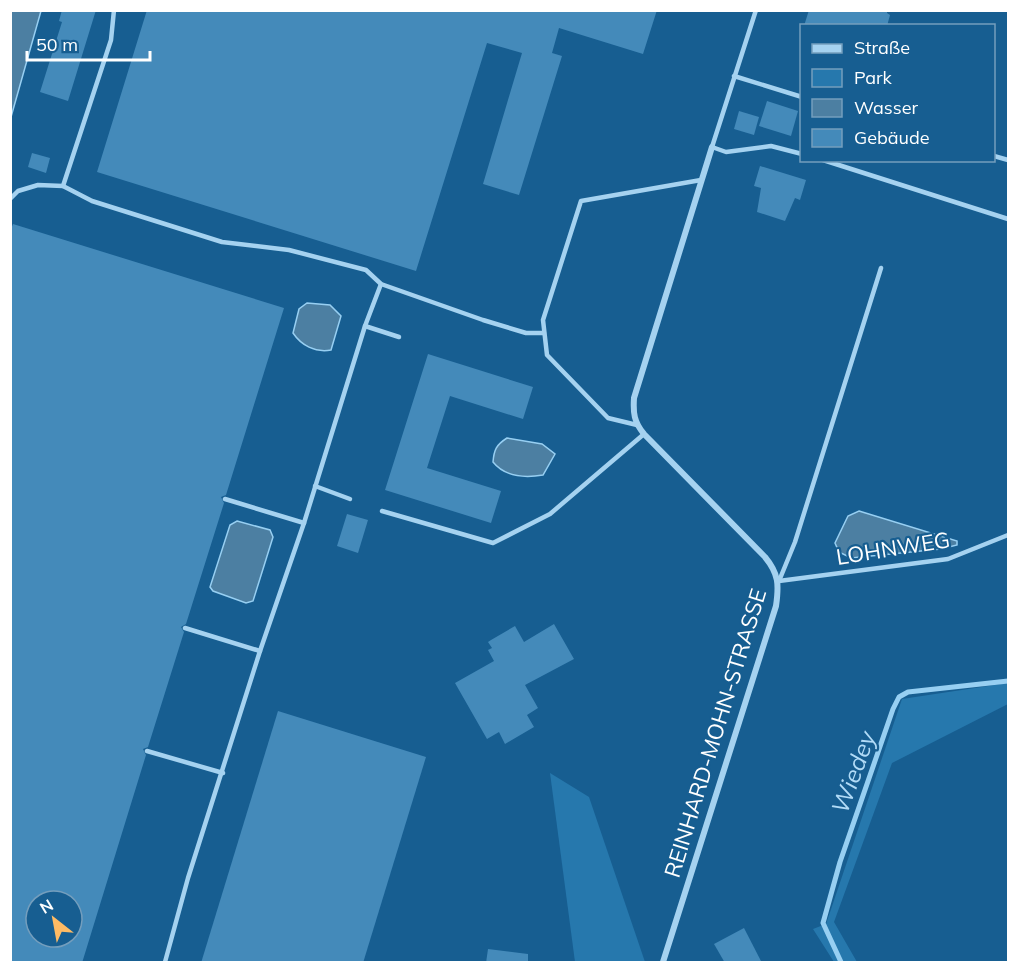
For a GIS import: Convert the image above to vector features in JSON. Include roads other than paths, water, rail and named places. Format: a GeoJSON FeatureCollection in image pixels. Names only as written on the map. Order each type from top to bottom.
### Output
{"type":"FeatureCollection","features":[{"type":"Feature","properties":{"kind":"street"},"geometry":{"type":"LineString","coordinates":[[637,425],[633,412],[634,398],[711,147]]}},
{"type":"Feature","properties":{"kind":"street","name":"REINHARD-MOHN-STRASSE"},"geometry":{"type":"LineString","coordinates":[[637,425],[765,557],[774,568],[779,581],[776,606],[663,963]]}},
{"type":"Feature","properties":{"kind":"lane"},"geometry":{"type":"LineString","coordinates":[[63,186],[111,40],[114,10]]}},
{"type":"Feature","properties":{"kind":"lane"},"geometry":{"type":"LineString","coordinates":[[756,10],[711,147],[726,152],[771,146],[800,154]]}},
{"type":"Feature","properties":{"kind":"lane"},"geometry":{"type":"LineString","coordinates":[[734,76],[800,97]]}},
{"type":"Feature","properties":{"kind":"lane"},"geometry":{"type":"LineString","coordinates":[[829,162],[1008,219]]}},
{"type":"Feature","properties":{"kind":"lane"},"geometry":{"type":"LineString","coordinates":[[637,425],[608,418],[547,355],[543,320],[581,201],[701,180]]}},
{"type":"Feature","properties":{"kind":"lane"},"geometry":{"type":"LineString","coordinates":[[10,199],[18,191],[38,185],[63,186],[92,201],[222,242],[289,250],[366,270],[381,284],[526,333],[544,333]]}},
{"type":"Feature","properties":{"kind":"lane"},"geometry":{"type":"LineString","coordinates":[[779,581],[795,542],[881,268]]}},
{"type":"Feature","properties":{"kind":"lane"},"geometry":{"type":"LineString","coordinates":[[165,963],[188,878],[260,651],[304,524],[364,326],[381,284]]}},
{"type":"Feature","properties":{"kind":"lane"},"geometry":{"type":"LineString","coordinates":[[364,326],[399,337]]}},
{"type":"Feature","properties":{"kind":"lane"},"geometry":{"type":"LineString","coordinates":[[382,511],[493,543],[550,514],[644,434]]}},
{"type":"Feature","properties":{"kind":"lane"},"geometry":{"type":"LineString","coordinates":[[315,486],[350,499]]}},
{"type":"Feature","properties":{"kind":"lane"},"geometry":{"type":"LineString","coordinates":[[225,499],[304,524]]}},
{"type":"Feature","properties":{"kind":"lane","name":"LOHNWEG"},"geometry":{"type":"LineString","coordinates":[[779,581],[948,559],[1008,535]]}},
{"type":"Feature","properties":{"kind":"lane"},"geometry":{"type":"LineString","coordinates":[[185,628],[260,651]]}},
{"type":"Feature","properties":{"kind":"lane"},"geometry":{"type":"LineString","coordinates":[[147,751],[223,773]]}},
{"type":"Feature","properties":{"kind":"water"},"geometry":{"type":"Polygon","coordinates":[[[10,11],[41,11],[11,117],[10,11]]]}},
{"type":"Feature","properties":{"kind":"water"},"geometry":{"type":"Polygon","coordinates":[[[307,303],[330,305],[341,316],[331,350],[325,351],[309,347],[293,333],[299,309],[307,303]]]}},
{"type":"Feature","properties":{"kind":"water"},"geometry":{"type":"Polygon","coordinates":[[[507,438],[542,444],[555,454],[543,475],[516,475],[503,471],[493,462],[496,448],[507,438]]]}},
{"type":"Feature","properties":{"kind":"water"},"geometry":{"type":"Polygon","coordinates":[[[859,511],[957,541],[957,545],[941,549],[851,558],[839,552],[835,543],[848,516],[859,511]]]}},
{"type":"Feature","properties":{"kind":"water"},"geometry":{"type":"Polygon","coordinates":[[[237,521],[270,530],[273,537],[253,601],[246,603],[213,591],[210,587],[230,525],[237,521]]]}},
{"type":"Feature","properties":{"kind":"waterway","name":"Wiedey"},"geometry":{"type":"LineString","coordinates":[[841,962],[823,923],[840,862],[899,697],[908,692],[1008,681]]}}]}
